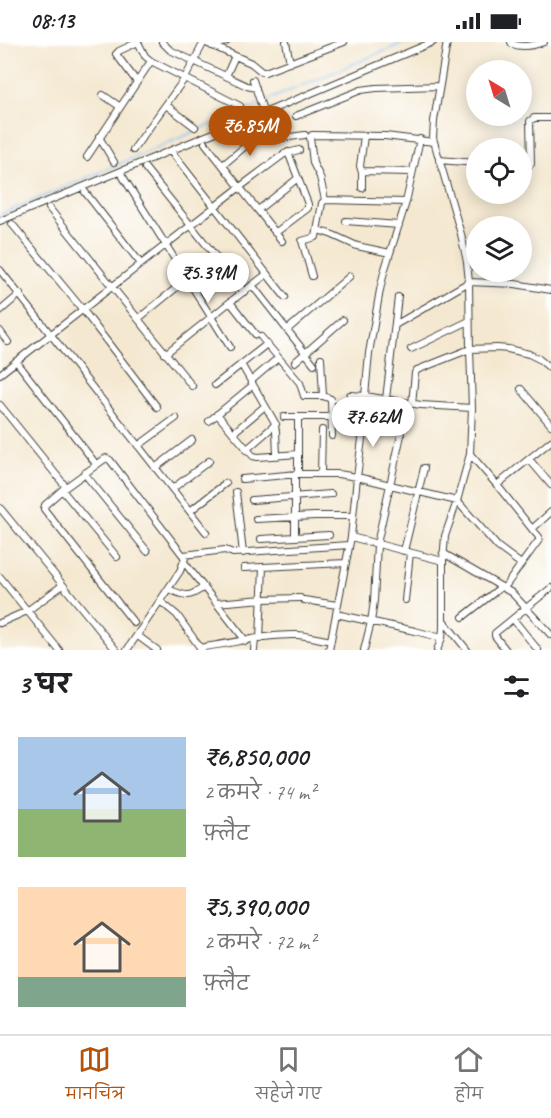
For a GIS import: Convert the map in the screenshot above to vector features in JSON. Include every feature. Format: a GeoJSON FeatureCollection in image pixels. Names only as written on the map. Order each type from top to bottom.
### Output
{"type":"FeatureCollection","features":[{"type":"Feature","properties":{"kind":"street"},"geometry":{"type":"LineString","coordinates":[[137,82],[116,54],[138,42],[145,56],[151,61],[240,106]]}},
{"type":"Feature","properties":{"kind":"street"},"geometry":{"type":"LineString","coordinates":[[162,42],[167,48],[194,61],[247,86],[256,87]]}},
{"type":"Feature","properties":{"kind":"street"},"geometry":{"type":"LineString","coordinates":[[133,150],[185,78],[204,42],[251,63],[262,72],[344,42]]}},
{"type":"Feature","properties":{"kind":"street"},"geometry":{"type":"LineString","coordinates":[[212,46],[226,42]]}},
{"type":"Feature","properties":{"kind":"street"},"geometry":{"type":"LineString","coordinates":[[286,42],[290,63]]}},
{"type":"Feature","properties":{"kind":"street"},"geometry":{"type":"LineString","coordinates":[[324,42],[326,50]]}},
{"type":"Feature","properties":{"kind":"street"},"geometry":{"type":"LineString","coordinates":[[0,221],[433,42]]}},
{"type":"Feature","properties":{"kind":"street"},"geometry":{"type":"LineString","coordinates":[[447,42],[434,121],[434,142],[464,246],[466,260]]}},
{"type":"Feature","properties":{"kind":"street"},"geometry":{"type":"LineString","coordinates":[[511,42],[515,45],[530,46],[544,42]]}},
{"type":"Feature","properties":{"kind":"street"},"geometry":{"type":"LineString","coordinates":[[226,76],[235,56]]}},
{"type":"Feature","properties":{"kind":"street"},"geometry":{"type":"LineString","coordinates":[[87,157],[151,61]]}},
{"type":"Feature","properties":{"kind":"street"},"geometry":{"type":"LineString","coordinates":[[253,80],[274,139],[305,135]]}},
{"type":"Feature","properties":{"kind":"street"},"geometry":{"type":"LineString","coordinates":[[296,116],[361,90],[439,86]]}},
{"type":"Feature","properties":{"kind":"street"},"geometry":{"type":"LineString","coordinates":[[313,93],[318,107]]}},
{"type":"Feature","properties":{"kind":"street"},"geometry":{"type":"LineString","coordinates":[[103,95],[119,106]]}},
{"type":"Feature","properties":{"kind":"street"},"geometry":{"type":"LineString","coordinates":[[166,105],[195,128]]}},
{"type":"Feature","properties":{"kind":"street"},"geometry":{"type":"LineString","coordinates":[[530,138],[530,121],[534,118],[551,118]]}},
{"type":"Feature","properties":{"kind":"street"},"geometry":{"type":"LineString","coordinates":[[223,165],[262,132]]}},
{"type":"Feature","properties":{"kind":"street"},"geometry":{"type":"LineString","coordinates":[[312,276],[302,241],[315,238],[322,203],[325,200],[320,177],[313,163],[310,137],[312,135],[364,136],[434,142]]}},
{"type":"Feature","properties":{"kind":"street"},"geometry":{"type":"LineString","coordinates":[[362,188],[360,166],[364,136]]}},
{"type":"Feature","properties":{"kind":"street"},"geometry":{"type":"LineString","coordinates":[[99,137],[114,162]]}},
{"type":"Feature","properties":{"kind":"street"},"geometry":{"type":"LineString","coordinates":[[329,650],[351,537],[375,316],[384,272],[406,202],[420,139]]}},
{"type":"Feature","properties":{"kind":"street"},"geometry":{"type":"LineString","coordinates":[[206,143],[282,241]]}},
{"type":"Feature","properties":{"kind":"street"},"geometry":{"type":"LineString","coordinates":[[0,374],[214,206],[288,152],[299,150]]}},
{"type":"Feature","properties":{"kind":"street"},"geometry":{"type":"LineString","coordinates":[[275,233],[308,208],[288,152]]}},
{"type":"Feature","properties":{"kind":"street"},"geometry":{"type":"LineString","coordinates":[[174,155],[285,297]]}},
{"type":"Feature","properties":{"kind":"street"},"geometry":{"type":"LineString","coordinates":[[439,160],[466,162]]}},
{"type":"Feature","properties":{"kind":"street"},"geometry":{"type":"LineString","coordinates":[[145,168],[244,291]]}},
{"type":"Feature","properties":{"kind":"street"},"geometry":{"type":"LineString","coordinates":[[362,171],[412,172]]}},
{"type":"Feature","properties":{"kind":"street"},"geometry":{"type":"LineString","coordinates":[[120,172],[230,347]]}},
{"type":"Feature","properties":{"kind":"street"},"geometry":{"type":"LineString","coordinates":[[258,210],[298,178]]}},
{"type":"Feature","properties":{"kind":"street"},"geometry":{"type":"LineString","coordinates":[[85,192],[141,264]]}},
{"type":"Feature","properties":{"kind":"street"},"geometry":{"type":"LineString","coordinates":[[325,200],[406,202]]}},
{"type":"Feature","properties":{"kind":"street"},"geometry":{"type":"LineString","coordinates":[[49,208],[192,386]]}},
{"type":"Feature","properties":{"kind":"street"},"geometry":{"type":"LineString","coordinates":[[346,220],[399,225]]}},
{"type":"Feature","properties":{"kind":"street"},"geometry":{"type":"LineString","coordinates":[[12,224],[83,309],[157,407]]}},
{"type":"Feature","properties":{"kind":"street"},"geometry":{"type":"LineString","coordinates":[[318,230],[357,246],[390,253]]}},
{"type":"Feature","properties":{"kind":"street"},"geometry":{"type":"LineString","coordinates":[[0,270],[206,532]]}},
{"type":"Feature","properties":{"kind":"street"},"geometry":{"type":"LineString","coordinates":[[165,354],[267,274]]}},
{"type":"Feature","properties":{"kind":"street"},"geometry":{"type":"LineString","coordinates":[[287,330],[350,276]]}},
{"type":"Feature","properties":{"kind":"street"},"geometry":{"type":"LineString","coordinates":[[138,319],[188,279]]}},
{"type":"Feature","properties":{"kind":"street"},"geometry":{"type":"LineString","coordinates":[[437,650],[442,638],[445,536],[470,454],[472,408],[469,282]]}},
{"type":"Feature","properties":{"kind":"street"},"geometry":{"type":"LineString","coordinates":[[394,325],[469,282],[515,284],[551,290]]}},
{"type":"Feature","properties":{"kind":"street"},"geometry":{"type":"LineString","coordinates":[[252,285],[314,364]]}},
{"type":"Feature","properties":{"kind":"street"},"geometry":{"type":"LineString","coordinates":[[0,311],[20,294]]}},
{"type":"Feature","properties":{"kind":"street"},"geometry":{"type":"LineString","coordinates":[[386,399],[398,297]]}},
{"type":"Feature","properties":{"kind":"street"},"geometry":{"type":"LineString","coordinates":[[230,302],[300,383],[304,396],[323,396],[331,399],[332,436]]}},
{"type":"Feature","properties":{"kind":"street"},"geometry":{"type":"LineString","coordinates":[[295,362],[344,320]]}},
{"type":"Feature","properties":{"kind":"street"},"geometry":{"type":"LineString","coordinates":[[411,349],[469,321]]}},
{"type":"Feature","properties":{"kind":"street"},"geometry":{"type":"LineString","coordinates":[[0,331],[8,342]]}},
{"type":"Feature","properties":{"kind":"street"},"geometry":{"type":"LineString","coordinates":[[215,385],[267,344]]}},
{"type":"Feature","properties":{"kind":"street"},"geometry":{"type":"LineString","coordinates":[[412,404],[417,370],[470,349],[496,348],[524,352],[551,369]]}},
{"type":"Feature","properties":{"kind":"street"},"geometry":{"type":"LineString","coordinates":[[209,421],[278,358]]}},
{"type":"Feature","properties":{"kind":"street"},"geometry":{"type":"LineString","coordinates":[[321,358],[323,396]]}},
{"type":"Feature","properties":{"kind":"street"},"geometry":{"type":"LineString","coordinates":[[16,361],[96,464]]}},
{"type":"Feature","properties":{"kind":"street"},"geometry":{"type":"LineString","coordinates":[[241,364],[276,424],[277,456]]}},
{"type":"Feature","properties":{"kind":"street"},"geometry":{"type":"LineString","coordinates":[[520,389],[551,425]]}},
{"type":"Feature","properties":{"kind":"street"},"geometry":{"type":"LineString","coordinates":[[350,395],[412,404],[472,408]]}},
{"type":"Feature","properties":{"kind":"street"},"geometry":{"type":"LineString","coordinates":[[393,429],[398,401]]}},
{"type":"Feature","properties":{"kind":"street"},"geometry":{"type":"LineString","coordinates":[[0,405],[117,557]]}},
{"type":"Feature","properties":{"kind":"street"},"geometry":{"type":"LineString","coordinates":[[233,433],[266,406]]}},
{"type":"Feature","properties":{"kind":"street"},"geometry":{"type":"LineString","coordinates":[[218,414],[246,450],[255,457],[298,454]]}},
{"type":"Feature","properties":{"kind":"street"},"geometry":{"type":"LineString","coordinates":[[284,417],[364,414]]}},
{"type":"Feature","properties":{"kind":"street"},"geometry":{"type":"LineString","coordinates":[[295,537],[298,417]]}},
{"type":"Feature","properties":{"kind":"street"},"geometry":{"type":"LineString","coordinates":[[138,446],[176,418]]}},
{"type":"Feature","properties":{"kind":"street"},"geometry":{"type":"LineString","coordinates":[[246,450],[276,424]]}},
{"type":"Feature","properties":{"kind":"street"},"geometry":{"type":"LineString","coordinates":[[364,424],[400,431],[402,435],[376,544],[375,592],[364,650]]}},
{"type":"Feature","properties":{"kind":"street"},"geometry":{"type":"LineString","coordinates":[[321,474],[322,430]]}},
{"type":"Feature","properties":{"kind":"street"},"geometry":{"type":"LineString","coordinates":[[155,468],[192,440]]}},
{"type":"Feature","properties":{"kind":"street"},"geometry":{"type":"LineString","coordinates":[[497,485],[551,441]]}},
{"type":"Feature","properties":{"kind":"street"},"geometry":{"type":"LineString","coordinates":[[463,617],[502,587],[539,540],[539,537],[470,454]]}},
{"type":"Feature","properties":{"kind":"street"},"geometry":{"type":"LineString","coordinates":[[135,623],[45,512],[44,507],[64,488],[106,458],[110,460],[246,641]]}},
{"type":"Feature","properties":{"kind":"street"},"geometry":{"type":"LineString","coordinates":[[529,459],[551,485]]}},
{"type":"Feature","properties":{"kind":"street"},"geometry":{"type":"LineString","coordinates":[[172,489],[209,461]]}},
{"type":"Feature","properties":{"kind":"street"},"geometry":{"type":"LineString","coordinates":[[405,600],[407,552],[424,468]]}},
{"type":"Feature","properties":{"kind":"street"},"geometry":{"type":"LineString","coordinates":[[84,474],[147,551]]}},
{"type":"Feature","properties":{"kind":"street"},"geometry":{"type":"LineString","coordinates":[[242,479],[297,474],[338,474],[457,501],[498,547],[521,564]]}},
{"type":"Feature","properties":{"kind":"street"},"geometry":{"type":"LineString","coordinates":[[189,511],[226,483]]}},
{"type":"Feature","properties":{"kind":"street"},"geometry":{"type":"LineString","coordinates":[[236,492],[243,553]]}},
{"type":"Feature","properties":{"kind":"street"},"geometry":{"type":"LineString","coordinates":[[252,500],[331,494]]}},
{"type":"Feature","properties":{"kind":"street"},"geometry":{"type":"LineString","coordinates":[[0,508],[116,650]]}},
{"type":"Feature","properties":{"kind":"street"},"geometry":{"type":"LineString","coordinates":[[532,529],[551,512]]}},
{"type":"Feature","properties":{"kind":"street"},"geometry":{"type":"LineString","coordinates":[[256,519],[353,516]]}},
{"type":"Feature","properties":{"kind":"street"},"geometry":{"type":"LineString","coordinates":[[261,539],[329,535]]}},
{"type":"Feature","properties":{"kind":"street"},"geometry":{"type":"LineString","coordinates":[[351,537],[443,561]]}},
{"type":"Feature","properties":{"kind":"street"},"geometry":{"type":"LineString","coordinates":[[184,558],[225,550],[232,553],[243,553],[349,545]]}},
{"type":"Feature","properties":{"kind":"street"},"geometry":{"type":"LineString","coordinates":[[443,553],[512,593],[551,635]]}},
{"type":"Feature","properties":{"kind":"street"},"geometry":{"type":"LineString","coordinates":[[128,650],[168,589],[184,558]]}},
{"type":"Feature","properties":{"kind":"street"},"geometry":{"type":"LineString","coordinates":[[244,568],[345,563]]}},
{"type":"Feature","properties":{"kind":"street"},"geometry":{"type":"LineString","coordinates":[[254,650],[262,599],[263,567]]}},
{"type":"Feature","properties":{"kind":"street"},"geometry":{"type":"LineString","coordinates":[[0,577],[59,650]]}},
{"type":"Feature","properties":{"kind":"street"},"geometry":{"type":"LineString","coordinates":[[0,623],[27,611],[63,585]]}},
{"type":"Feature","properties":{"kind":"street"},"geometry":{"type":"LineString","coordinates":[[168,589],[188,596],[204,587]]}},
{"type":"Feature","properties":{"kind":"street"},"geometry":{"type":"LineString","coordinates":[[506,650],[494,634],[551,588]]}},
{"type":"Feature","properties":{"kind":"street"},"geometry":{"type":"LineString","coordinates":[[216,603],[262,599],[302,599],[337,605]]}},
{"type":"Feature","properties":{"kind":"street"},"geometry":{"type":"LineString","coordinates":[[160,602],[177,615],[201,649],[257,639],[299,635],[331,641]]}},
{"type":"Feature","properties":{"kind":"street"},"geometry":{"type":"LineString","coordinates":[[336,614],[442,638]]}},
{"type":"Feature","properties":{"kind":"street"},"geometry":{"type":"LineString","coordinates":[[442,619],[467,650]]}},
{"type":"Feature","properties":{"kind":"street"},"geometry":{"type":"LineString","coordinates":[[513,619],[538,650]]}},
{"type":"Feature","properties":{"kind":"street"},"geometry":{"type":"LineString","coordinates":[[543,626],[551,620]]}},
{"type":"Feature","properties":{"kind":"street"},"geometry":{"type":"LineString","coordinates":[[138,636],[157,650]]}},
{"type":"Feature","properties":{"kind":"waterway"},"geometry":{"type":"LineString","coordinates":[[263,102],[406,42]]}},
{"type":"Feature","properties":{"kind":"waterway"},"geometry":{"type":"LineString","coordinates":[[0,215],[259,104]]}}]}
